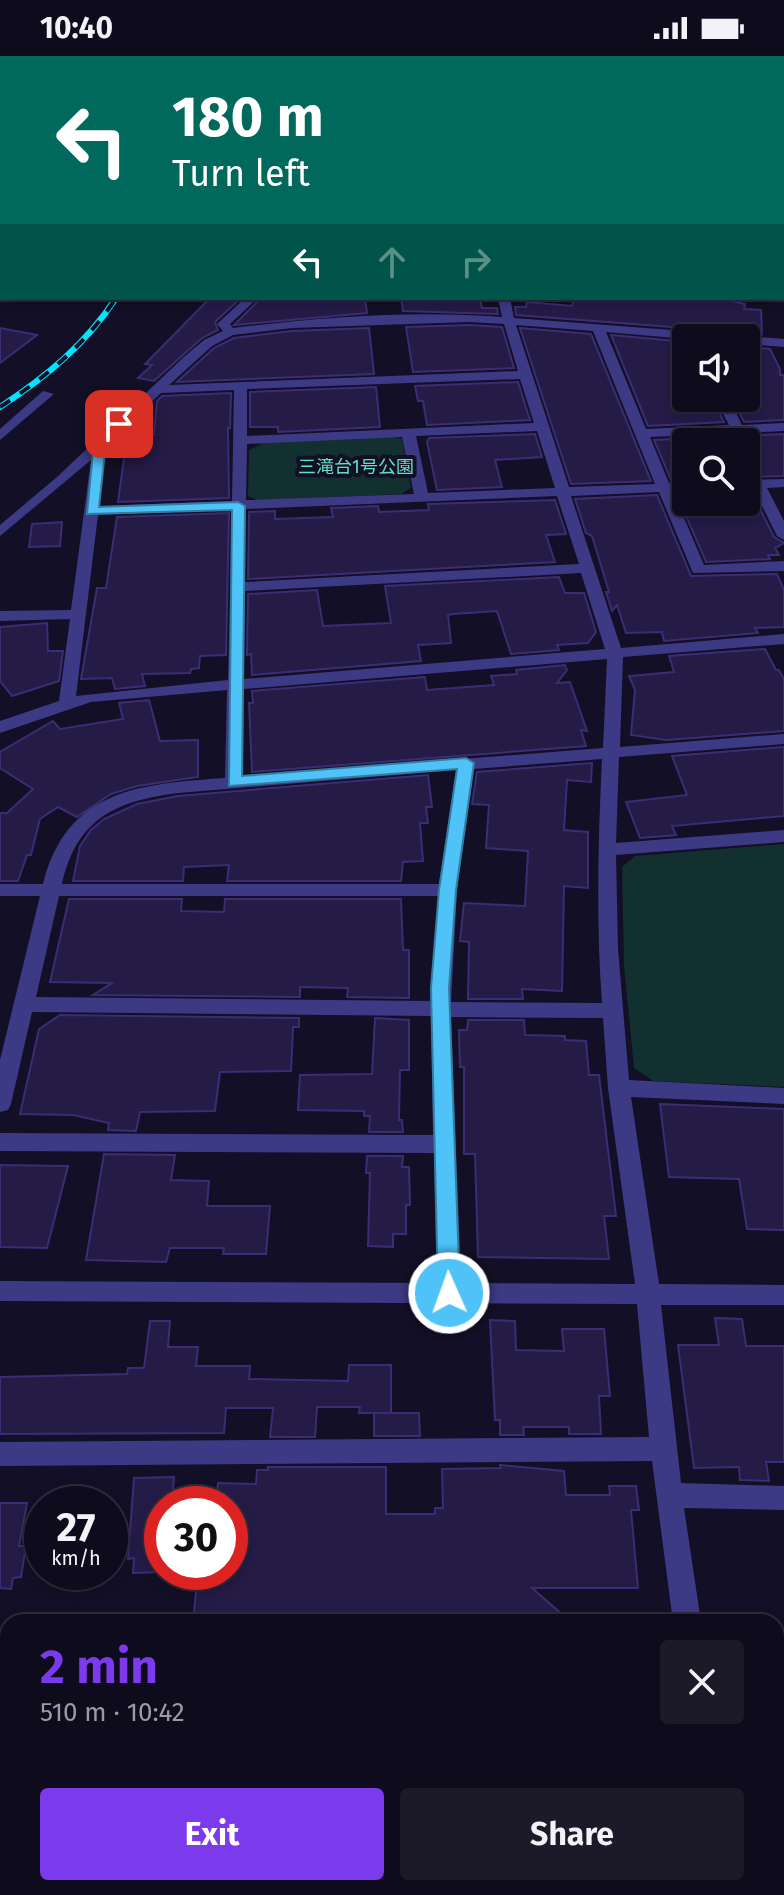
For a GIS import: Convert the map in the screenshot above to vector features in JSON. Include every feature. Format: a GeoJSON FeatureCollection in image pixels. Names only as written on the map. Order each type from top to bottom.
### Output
{"type":"FeatureCollection","features":[{"type":"Feature","properties":{"kind":"street"},"geometry":{"type":"LineString","coordinates":[[230,332],[223,324],[250,300]]}},
{"type":"Feature","properties":{"kind":"street"},"geometry":{"type":"LineString","coordinates":[[505,300],[615,654],[607,850],[612,1011],[619,1088],[648,1293],[663,1449],[686,1614]]}},
{"type":"Feature","properties":{"kind":"street"},"geometry":{"type":"LineString","coordinates":[[0,532],[34,506],[208,343],[230,332],[307,323],[455,317],[672,335]]}},
{"type":"Feature","properties":{"kind":"street"},"geometry":{"type":"LineString","coordinates":[[598,328],[698,570],[784,566]]}},
{"type":"Feature","properties":{"kind":"street"},"geometry":{"type":"LineString","coordinates":[[760,342],[783,344]]}},
{"type":"Feature","properties":{"kind":"street"},"geometry":{"type":"LineString","coordinates":[[156,389],[526,375]]}},
{"type":"Feature","properties":{"kind":"street"},"geometry":{"type":"LineString","coordinates":[[234,782],[241,386]]}},
{"type":"Feature","properties":{"kind":"street"},"geometry":{"type":"LineString","coordinates":[[0,436],[48,394]]}},
{"type":"Feature","properties":{"kind":"street"},"geometry":{"type":"LineString","coordinates":[[240,440],[543,427]]}},
{"type":"Feature","properties":{"kind":"street"},"geometry":{"type":"LineString","coordinates":[[760,428],[784,427]]}},
{"type":"Feature","properties":{"kind":"street"},"geometry":{"type":"LineString","coordinates":[[408,432],[422,498]]}},
{"type":"Feature","properties":{"kind":"street"},"geometry":{"type":"LineString","coordinates":[[642,433],[672,432]]}},
{"type":"Feature","properties":{"kind":"street"},"geometry":{"type":"LineString","coordinates":[[67,702],[100,442]]}},
{"type":"Feature","properties":{"kind":"street"},"geometry":{"type":"LineString","coordinates":[[760,484],[784,483]]}},
{"type":"Feature","properties":{"kind":"street"},"geometry":{"type":"LineString","coordinates":[[92,511],[672,488]]}},
{"type":"Feature","properties":{"kind":"street"},"geometry":{"type":"LineString","coordinates":[[760,497],[784,536]]}},
{"type":"Feature","properties":{"kind":"street"},"geometry":{"type":"LineString","coordinates":[[238,587],[586,568]]}},
{"type":"Feature","properties":{"kind":"street"},"geometry":{"type":"LineString","coordinates":[[0,616],[80,614]]}},
{"type":"Feature","properties":{"kind":"street"},"geometry":{"type":"LineString","coordinates":[[0,728],[67,702],[89,697],[784,639]]}},
{"type":"Feature","properties":{"kind":"street"},"geometry":{"type":"LineString","coordinates":[[0,1104],[67,839],[97,810],[120,798],[147,791],[234,782],[784,739]]}},
{"type":"Feature","properties":{"kind":"street"},"geometry":{"type":"LineString","coordinates":[[449,1293],[440,988],[448,890],[466,763]]}},
{"type":"Feature","properties":{"kind":"street"},"geometry":{"type":"LineString","coordinates":[[607,850],[784,836]]}},
{"type":"Feature","properties":{"kind":"street"},"geometry":{"type":"LineString","coordinates":[[0,890],[448,890]]}},
{"type":"Feature","properties":{"kind":"street"},"geometry":{"type":"LineString","coordinates":[[24,1004],[612,1011]]}},
{"type":"Feature","properties":{"kind":"street"},"geometry":{"type":"LineString","coordinates":[[619,1088],[784,1096]]}},
{"type":"Feature","properties":{"kind":"street"},"geometry":{"type":"LineString","coordinates":[[0,1142],[445,1144]]}},
{"type":"Feature","properties":{"kind":"street"},"geometry":{"type":"LineString","coordinates":[[0,1291],[784,1295]]}},
{"type":"Feature","properties":{"kind":"street"},"geometry":{"type":"LineString","coordinates":[[0,1454],[663,1449]]}},
{"type":"Feature","properties":{"kind":"street"},"geometry":{"type":"LineString","coordinates":[[670,1495],[784,1498]]}},
{"type":"Feature","properties":{"kind":"green space","name":"三滝台1号公園"},"geometry":{"type":"Polygon","coordinates":[[[388,436],[402,439],[411,488],[401,494],[257,500],[248,496],[249,450],[266,442],[388,436]]]}},
{"type":"Feature","properties":{"kind":"green space"},"geometry":{"type":"Polygon","coordinates":[[[784,844],[784,1087],[653,1081],[634,1068],[624,965],[622,867],[635,856],[784,844]]]}},
{"type":"Feature","properties":{"kind":"building"},"geometry":{"type":"Polygon","coordinates":[[[208,300],[239,300],[215,322],[218,330],[202,338],[154,381],[138,378],[152,365],[145,364],[208,300]]]}},
{"type":"Feature","properties":{"kind":"building"},"geometry":{"type":"Polygon","coordinates":[[[259,300],[365,300],[367,313],[234,325],[259,300]]]}},
{"type":"Feature","properties":{"kind":"building"},"geometry":{"type":"Polygon","coordinates":[[[401,300],[480,300],[482,308],[497,308],[498,314],[403,311],[401,300]]]}},
{"type":"Feature","properties":{"kind":"building"},"geometry":{"type":"Polygon","coordinates":[[[574,300],[731,300],[745,304],[744,309],[761,310],[762,334],[760,324],[672,324],[672,327],[516,315],[515,307],[526,307],[527,302],[572,306],[574,300]]]}},
{"type":"Feature","properties":{"kind":"building"},"geometry":{"type":"Polygon","coordinates":[[[406,327],[502,327],[514,368],[413,372],[406,327]]]}},
{"type":"Feature","properties":{"kind":"building"},"geometry":{"type":"Polygon","coordinates":[[[0,328],[37,335],[0,363],[0,328]]]}},
{"type":"Feature","properties":{"kind":"building"},"geometry":{"type":"Polygon","coordinates":[[[369,328],[374,374],[177,382],[214,348],[234,338],[292,331],[369,328]]]}},
{"type":"Feature","properties":{"kind":"building"},"geometry":{"type":"Polygon","coordinates":[[[520,328],[591,334],[651,481],[571,484],[520,328]]]}},
{"type":"Feature","properties":{"kind":"building"},"geometry":{"type":"Polygon","coordinates":[[[611,335],[672,341],[672,412],[719,412],[724,422],[648,426],[611,335]]]}},
{"type":"Feature","properties":{"kind":"building"},"geometry":{"type":"Polygon","coordinates":[[[760,348],[770,349],[780,375],[784,375],[784,420],[744,422],[739,412],[760,412],[760,348]]]}},
{"type":"Feature","properties":{"kind":"building"},"geometry":{"type":"Polygon","coordinates":[[[518,382],[530,420],[427,425],[423,401],[418,401],[415,386],[518,382]]]}},
{"type":"Feature","properties":{"kind":"building"},"geometry":{"type":"Polygon","coordinates":[[[376,387],[380,427],[278,432],[278,427],[250,427],[250,392],[376,387]]]}},
{"type":"Feature","properties":{"kind":"building"},"geometry":{"type":"Polygon","coordinates":[[[231,393],[229,498],[118,502],[125,451],[130,451],[135,435],[154,435],[157,401],[162,396],[231,393]]]}},
{"type":"Feature","properties":{"kind":"building"},"geometry":{"type":"Polygon","coordinates":[[[535,434],[542,457],[495,460],[502,487],[437,490],[427,442],[429,438],[535,434]]]}},
{"type":"Feature","properties":{"kind":"building"},"geometry":{"type":"Polygon","coordinates":[[[784,434],[784,476],[760,477],[760,435],[784,434]]]}},
{"type":"Feature","properties":{"kind":"building"},"geometry":{"type":"Polygon","coordinates":[[[672,439],[672,480],[671,480],[654,440],[672,439]]]}},
{"type":"Feature","properties":{"kind":"building"},"geometry":{"type":"Polygon","coordinates":[[[657,495],[691,576],[777,574],[784,590],[784,627],[755,628],[758,633],[664,641],[662,632],[626,633],[617,605],[612,611],[592,536],[586,533],[575,499],[657,495]]]}},
{"type":"Feature","properties":{"kind":"building"},"geometry":{"type":"Polygon","coordinates":[[[555,500],[566,534],[546,535],[555,562],[248,579],[249,512],[275,511],[275,519],[333,517],[331,508],[378,506],[379,512],[429,510],[428,504],[555,500]]]}},
{"type":"Feature","properties":{"kind":"building"},"geometry":{"type":"Polygon","coordinates":[[[760,509],[774,537],[784,543],[775,548],[779,555],[768,555],[770,559],[706,562],[686,516],[760,516],[760,509]]]}},
{"type":"Feature","properties":{"kind":"building"},"geometry":{"type":"Polygon","coordinates":[[[229,513],[226,655],[200,656],[199,668],[191,669],[190,673],[142,674],[145,686],[115,689],[112,678],[81,679],[97,588],[106,588],[117,517],[229,513]]]}},
{"type":"Feature","properties":{"kind":"building"},"geometry":{"type":"Polygon","coordinates":[[[62,522],[60,546],[29,547],[32,524],[62,522]]]}},
{"type":"Feature","properties":{"kind":"building"},"geometry":{"type":"Polygon","coordinates":[[[559,577],[565,593],[584,593],[596,632],[588,643],[557,645],[559,650],[511,654],[497,611],[453,614],[448,615],[451,643],[418,645],[421,661],[252,675],[251,654],[247,655],[248,594],[317,590],[323,626],[391,623],[385,586],[559,577]]]}},
{"type":"Feature","properties":{"kind":"building"},"geometry":{"type":"Polygon","coordinates":[[[47,623],[48,651],[63,651],[59,681],[12,696],[0,681],[0,627],[47,623]]]}},
{"type":"Feature","properties":{"kind":"building"},"geometry":{"type":"Polygon","coordinates":[[[765,649],[784,679],[784,731],[666,740],[631,735],[635,690],[629,676],[674,672],[669,656],[765,649]]]}},
{"type":"Feature","properties":{"kind":"building"},"geometry":{"type":"Polygon","coordinates":[[[565,665],[567,670],[557,683],[570,682],[587,731],[581,730],[586,746],[252,772],[249,703],[253,703],[252,691],[425,677],[427,690],[494,685],[491,676],[565,665]]]}},
{"type":"Feature","properties":{"kind":"building"},"geometry":{"type":"Polygon","coordinates":[[[149,700],[160,741],[198,740],[198,777],[137,786],[111,794],[77,817],[58,807],[40,819],[31,855],[27,855],[18,881],[0,881],[0,813],[7,813],[33,789],[0,768],[0,752],[53,721],[60,729],[123,719],[119,703],[149,700]]]}},
{"type":"Feature","properties":{"kind":"building"},"geometry":{"type":"Polygon","coordinates":[[[784,747],[784,816],[672,826],[676,835],[640,838],[626,802],[687,795],[672,756],[784,747]]]}},
{"type":"Feature","properties":{"kind":"building"},"geometry":{"type":"Polygon","coordinates":[[[592,763],[591,782],[567,780],[564,830],[588,832],[588,888],[564,886],[562,991],[522,989],[523,999],[468,999],[469,942],[460,941],[464,903],[525,906],[528,851],[486,848],[489,805],[472,804],[477,772],[592,763]]]}},
{"type":"Feature","properties":{"kind":"building"},"geometry":{"type":"Polygon","coordinates":[[[428,775],[432,807],[426,807],[428,823],[420,823],[423,861],[403,862],[401,881],[227,881],[229,865],[184,867],[183,881],[73,881],[80,846],[91,830],[104,819],[137,804],[178,796],[428,775]]]}},
{"type":"Feature","properties":{"kind":"building"},"geometry":{"type":"Polygon","coordinates":[[[69,899],[182,899],[181,911],[224,912],[225,899],[401,899],[403,950],[409,950],[409,998],[347,997],[348,988],[300,987],[300,997],[93,995],[112,983],[50,982],[69,899]]]}},
{"type":"Feature","properties":{"kind":"building"},"geometry":{"type":"Polygon","coordinates":[[[60,1015],[299,1018],[299,1027],[293,1027],[291,1071],[220,1072],[215,1111],[140,1112],[136,1131],[108,1130],[109,1123],[73,1115],[20,1114],[39,1029],[60,1015]]]}},
{"type":"Feature","properties":{"kind":"building"},"geometry":{"type":"Polygon","coordinates":[[[375,1018],[409,1020],[409,1070],[400,1070],[399,1120],[402,1120],[403,1132],[369,1132],[370,1116],[364,1116],[364,1111],[298,1110],[300,1075],[372,1074],[375,1018]]]}},
{"type":"Feature","properties":{"kind":"building"},"geometry":{"type":"Polygon","coordinates":[[[468,1020],[524,1020],[525,1035],[565,1036],[565,1040],[586,1041],[589,1075],[599,1075],[616,1216],[604,1216],[609,1259],[478,1257],[475,1154],[464,1154],[464,1067],[460,1067],[459,1030],[467,1030],[468,1020]]]}},
{"type":"Feature","properties":{"kind":"building"},"geometry":{"type":"Polygon","coordinates":[[[660,1104],[784,1109],[784,1230],[747,1229],[739,1179],[669,1177],[660,1104]]]}},
{"type":"Feature","properties":{"kind":"building"},"geometry":{"type":"Polygon","coordinates":[[[104,1154],[175,1155],[171,1180],[209,1181],[207,1206],[270,1206],[266,1254],[223,1254],[224,1248],[170,1248],[166,1262],[86,1260],[104,1154]]]}},
{"type":"Feature","properties":{"kind":"building"},"geometry":{"type":"Polygon","coordinates":[[[367,1156],[403,1156],[402,1167],[409,1167],[410,1205],[406,1205],[406,1234],[393,1234],[393,1247],[368,1246],[370,1173],[366,1173],[367,1156]]]}},
{"type":"Feature","properties":{"kind":"building"},"geometry":{"type":"Polygon","coordinates":[[[0,1165],[68,1166],[47,1248],[0,1247],[0,1165]]]}},
{"type":"Feature","properties":{"kind":"building"},"geometry":{"type":"Polygon","coordinates":[[[715,1318],[742,1319],[746,1346],[784,1346],[784,1462],[766,1462],[769,1481],[740,1480],[739,1467],[694,1468],[678,1345],[719,1345],[715,1318]]]}},
{"type":"Feature","properties":{"kind":"building"},"geometry":{"type":"Polygon","coordinates":[[[490,1320],[515,1321],[516,1350],[564,1351],[562,1329],[604,1329],[610,1396],[599,1396],[601,1434],[569,1434],[569,1427],[523,1427],[524,1435],[500,1435],[500,1420],[495,1420],[490,1320]]]}},
{"type":"Feature","properties":{"kind":"building"},"geometry":{"type":"Polygon","coordinates":[[[150,1321],[170,1321],[168,1347],[198,1347],[196,1366],[250,1366],[249,1379],[348,1381],[349,1365],[391,1365],[391,1413],[359,1413],[360,1407],[317,1407],[315,1437],[270,1437],[273,1408],[226,1408],[224,1433],[0,1434],[0,1377],[127,1374],[128,1368],[144,1368],[150,1321]]]}},
{"type":"Feature","properties":{"kind":"building"},"geometry":{"type":"Polygon","coordinates":[[[374,1413],[419,1413],[420,1436],[374,1436],[374,1413]]]}},
{"type":"Feature","properties":{"kind":"building"},"geometry":{"type":"Polygon","coordinates":[[[500,1465],[564,1471],[566,1495],[610,1495],[609,1486],[636,1486],[639,1510],[631,1510],[638,1588],[532,1588],[562,1614],[194,1614],[196,1590],[248,1590],[248,1486],[218,1486],[218,1483],[256,1484],[257,1470],[268,1470],[268,1467],[386,1467],[386,1514],[435,1514],[435,1508],[443,1508],[442,1469],[501,1468],[500,1465]]]}},
{"type":"Feature","properties":{"kind":"building"},"geometry":{"type":"Polygon","coordinates":[[[174,1477],[173,1486],[144,1486],[144,1573],[133,1573],[134,1558],[128,1559],[134,1478],[174,1477]]]}},
{"type":"Feature","properties":{"kind":"building"},"geometry":{"type":"Polygon","coordinates":[[[0,1503],[24,1503],[19,1546],[24,1546],[21,1577],[13,1578],[11,1589],[0,1588],[0,1503]]]}},
{"type":"Feature","properties":{"kind":"railway"},"geometry":{"type":"LineString","coordinates":[[0,407],[64,358],[92,330],[115,300]]}},
{"type":"Feature","properties":{"kind":"route"},"geometry":{"type":"LineString","coordinates":[[119,424],[100,442],[92,511],[238,506],[234,782],[466,763],[448,890],[440,988],[449,1293]]}}]}
